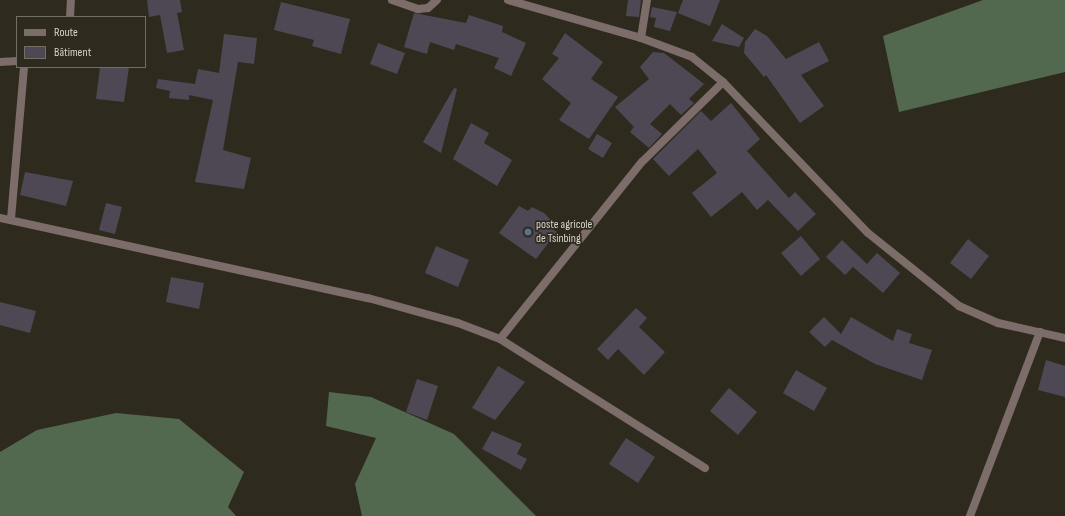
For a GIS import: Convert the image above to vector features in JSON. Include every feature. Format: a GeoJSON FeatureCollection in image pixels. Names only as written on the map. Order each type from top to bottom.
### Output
{"type":"FeatureCollection","features":[{"type":"Feature","properties":{"kind":"street"},"geometry":{"type":"LineString","coordinates":[[70,16],[71,0]]}},
{"type":"Feature","properties":{"kind":"street"},"geometry":{"type":"LineString","coordinates":[[392,0],[418,9],[428,8],[437,0]]}},
{"type":"Feature","properties":{"kind":"street"},"geometry":{"type":"LineString","coordinates":[[508,0],[641,38],[692,57],[723,82],[852,218],[953,301],[978,316],[1065,338]]}},
{"type":"Feature","properties":{"kind":"street"},"geometry":{"type":"LineString","coordinates":[[641,38],[647,0]]}},
{"type":"Feature","properties":{"kind":"street"},"geometry":{"type":"LineString","coordinates":[[0,62],[16,61]]}},
{"type":"Feature","properties":{"kind":"street"},"geometry":{"type":"LineString","coordinates":[[11,219],[24,68]]}},
{"type":"Feature","properties":{"kind":"street"},"geometry":{"type":"LineString","coordinates":[[500,339],[614,194],[723,82]]}},
{"type":"Feature","properties":{"kind":"street"},"geometry":{"type":"LineString","coordinates":[[0,218],[11,219],[368,298],[458,323],[500,339],[705,468]]}},
{"type":"Feature","properties":{"kind":"street"},"geometry":{"type":"LineString","coordinates":[[970,516],[1040,332]]}},
{"type":"Feature","properties":{"kind":"green space"},"geometry":{"type":"Polygon","coordinates":[[[983,0],[1065,0],[1065,72],[899,112],[883,36],[983,0]]]}},
{"type":"Feature","properties":{"kind":"green space"},"geometry":{"type":"Polygon","coordinates":[[[329,392],[371,397],[454,434],[536,516],[362,516],[355,484],[376,438],[326,426],[329,392]]]}},
{"type":"Feature","properties":{"kind":"green space"},"geometry":{"type":"Polygon","coordinates":[[[116,413],[179,419],[244,472],[228,507],[236,516],[0,516],[0,452],[37,430],[116,413]]]}},
{"type":"Feature","properties":{"kind":"building"},"geometry":{"type":"Polygon","coordinates":[[[147,0],[180,0],[182,12],[177,13],[184,50],[167,53],[160,15],[149,17],[147,0]]]}},
{"type":"Feature","properties":{"kind":"building"},"geometry":{"type":"Polygon","coordinates":[[[628,0],[641,0],[639,17],[626,16],[628,0]]]}},
{"type":"Feature","properties":{"kind":"building"},"geometry":{"type":"Polygon","coordinates":[[[683,0],[720,0],[710,26],[678,13],[683,0]]]}},
{"type":"Feature","properties":{"kind":"building"},"geometry":{"type":"Polygon","coordinates":[[[281,2],[350,19],[341,54],[312,46],[314,40],[274,30],[281,2]]]}},
{"type":"Feature","properties":{"kind":"building"},"geometry":{"type":"Polygon","coordinates":[[[652,7],[677,12],[670,31],[654,27],[656,18],[650,17],[652,7]]]}},
{"type":"Feature","properties":{"kind":"building"},"geometry":{"type":"Polygon","coordinates":[[[414,13],[466,23],[469,15],[503,26],[502,32],[526,43],[511,76],[494,68],[499,58],[456,44],[454,50],[430,42],[427,54],[404,47],[414,13]]]}},
{"type":"Feature","properties":{"kind":"building"},"geometry":{"type":"Polygon","coordinates":[[[722,24],[744,38],[739,47],[712,41],[722,24]]]}},
{"type":"Feature","properties":{"kind":"building"},"geometry":{"type":"Polygon","coordinates":[[[755,29],[767,36],[786,59],[819,42],[829,61],[801,75],[824,106],[800,123],[766,75],[764,77],[744,53],[745,42],[755,29]]]}},
{"type":"Feature","properties":{"kind":"building"},"geometry":{"type":"Polygon","coordinates":[[[565,33],[603,62],[591,79],[618,97],[589,139],[559,120],[571,103],[542,79],[559,58],[552,54],[565,33]]]}},
{"type":"Feature","properties":{"kind":"building"},"geometry":{"type":"Polygon","coordinates":[[[224,34],[257,38],[254,64],[238,62],[223,150],[251,158],[244,189],[195,182],[213,100],[189,95],[189,100],[169,98],[170,91],[156,88],[158,79],[195,84],[198,69],[219,73],[224,34]]]}},
{"type":"Feature","properties":{"kind":"building"},"geometry":{"type":"Polygon","coordinates":[[[378,43],[405,53],[397,74],[370,64],[378,43]]]}},
{"type":"Feature","properties":{"kind":"building"},"geometry":{"type":"Polygon","coordinates":[[[653,52],[664,53],[704,84],[689,99],[694,103],[681,115],[670,104],[650,124],[662,134],[649,148],[630,132],[634,127],[615,107],[649,79],[640,67],[653,52]]]}},
{"type":"Feature","properties":{"kind":"building"},"geometry":{"type":"Polygon","coordinates":[[[100,68],[129,68],[124,102],[96,99],[100,68]]]}},
{"type":"Feature","properties":{"kind":"building"},"geometry":{"type":"Polygon","coordinates":[[[454,88],[457,89],[441,153],[423,142],[454,88]]]}},
{"type":"Feature","properties":{"kind":"building"},"geometry":{"type":"Polygon","coordinates":[[[731,103],[760,139],[747,151],[789,198],[795,192],[816,214],[798,231],[768,200],[757,210],[742,192],[711,217],[692,193],[717,173],[698,149],[669,176],[653,159],[701,111],[711,121],[731,103]]]}},
{"type":"Feature","properties":{"kind":"building"},"geometry":{"type":"Polygon","coordinates":[[[471,123],[489,133],[484,143],[512,160],[497,186],[453,159],[471,123]]]}},
{"type":"Feature","properties":{"kind":"building"},"geometry":{"type":"Polygon","coordinates":[[[597,134],[612,143],[603,158],[588,149],[597,134]]]}},
{"type":"Feature","properties":{"kind":"building"},"geometry":{"type":"Polygon","coordinates":[[[25,172],[73,181],[66,206],[20,195],[25,172]]]}},
{"type":"Feature","properties":{"kind":"building"},"geometry":{"type":"Polygon","coordinates":[[[106,203],[122,207],[115,234],[99,230],[106,203]]]}},
{"type":"Feature","properties":{"kind":"building","name":"poste agricole de Tsinbing"},"geometry":{"type":"Polygon","coordinates":[[[519,206],[528,211],[532,207],[544,213],[553,222],[550,227],[557,232],[536,259],[499,233],[519,206]]]}},
{"type":"Feature","properties":{"kind":"building"},"geometry":{"type":"Polygon","coordinates":[[[801,236],[820,259],[801,276],[781,253],[801,236]]]}},
{"type":"Feature","properties":{"kind":"building"},"geometry":{"type":"Polygon","coordinates":[[[968,239],[989,256],[971,279],[950,263],[968,239]]]}},
{"type":"Feature","properties":{"kind":"building"},"geometry":{"type":"Polygon","coordinates":[[[842,240],[867,264],[877,253],[900,273],[883,293],[853,267],[845,275],[826,257],[842,240]]]}},
{"type":"Feature","properties":{"kind":"building"},"geometry":{"type":"Polygon","coordinates":[[[436,246],[469,260],[458,287],[425,273],[436,246]]]}},
{"type":"Feature","properties":{"kind":"building"},"geometry":{"type":"Polygon","coordinates":[[[171,277],[204,283],[199,309],[166,302],[171,277]]]}},
{"type":"Feature","properties":{"kind":"building"},"geometry":{"type":"Polygon","coordinates":[[[0,302],[36,311],[30,333],[0,325],[0,302]]]}},
{"type":"Feature","properties":{"kind":"building"},"geometry":{"type":"Polygon","coordinates":[[[636,308],[647,318],[639,327],[665,352],[644,375],[618,349],[608,360],[597,349],[636,308]]]}},
{"type":"Feature","properties":{"kind":"building"},"geometry":{"type":"Polygon","coordinates":[[[824,317],[841,334],[851,317],[893,341],[897,329],[912,334],[909,343],[932,350],[922,380],[875,364],[832,340],[825,347],[809,332],[824,317]]]}},
{"type":"Feature","properties":{"kind":"building"},"geometry":{"type":"Polygon","coordinates":[[[1046,360],[1065,366],[1065,397],[1038,390],[1046,360]]]}},
{"type":"Feature","properties":{"kind":"building"},"geometry":{"type":"Polygon","coordinates":[[[498,366],[525,382],[495,420],[472,408],[498,366]]]}},
{"type":"Feature","properties":{"kind":"building"},"geometry":{"type":"Polygon","coordinates":[[[796,370],[827,388],[814,411],[783,393],[796,370]]]}},
{"type":"Feature","properties":{"kind":"building"},"geometry":{"type":"Polygon","coordinates":[[[417,379],[438,386],[427,420],[406,412],[417,379]]]}},
{"type":"Feature","properties":{"kind":"building"},"geometry":{"type":"Polygon","coordinates":[[[729,388],[757,412],[738,435],[710,411],[729,388]]]}},
{"type":"Feature","properties":{"kind":"building"},"geometry":{"type":"Polygon","coordinates":[[[492,431],[522,444],[517,454],[527,459],[521,470],[482,449],[492,431]]]}},
{"type":"Feature","properties":{"kind":"building"},"geometry":{"type":"Polygon","coordinates":[[[626,438],[655,457],[638,483],[609,464],[626,438]]]}},
{"type":"Feature","properties":{"kind":"place","name":"poste agricole de Tsinbing"},"geometry":{"type":"Point","coordinates":[528,232]}}]}
